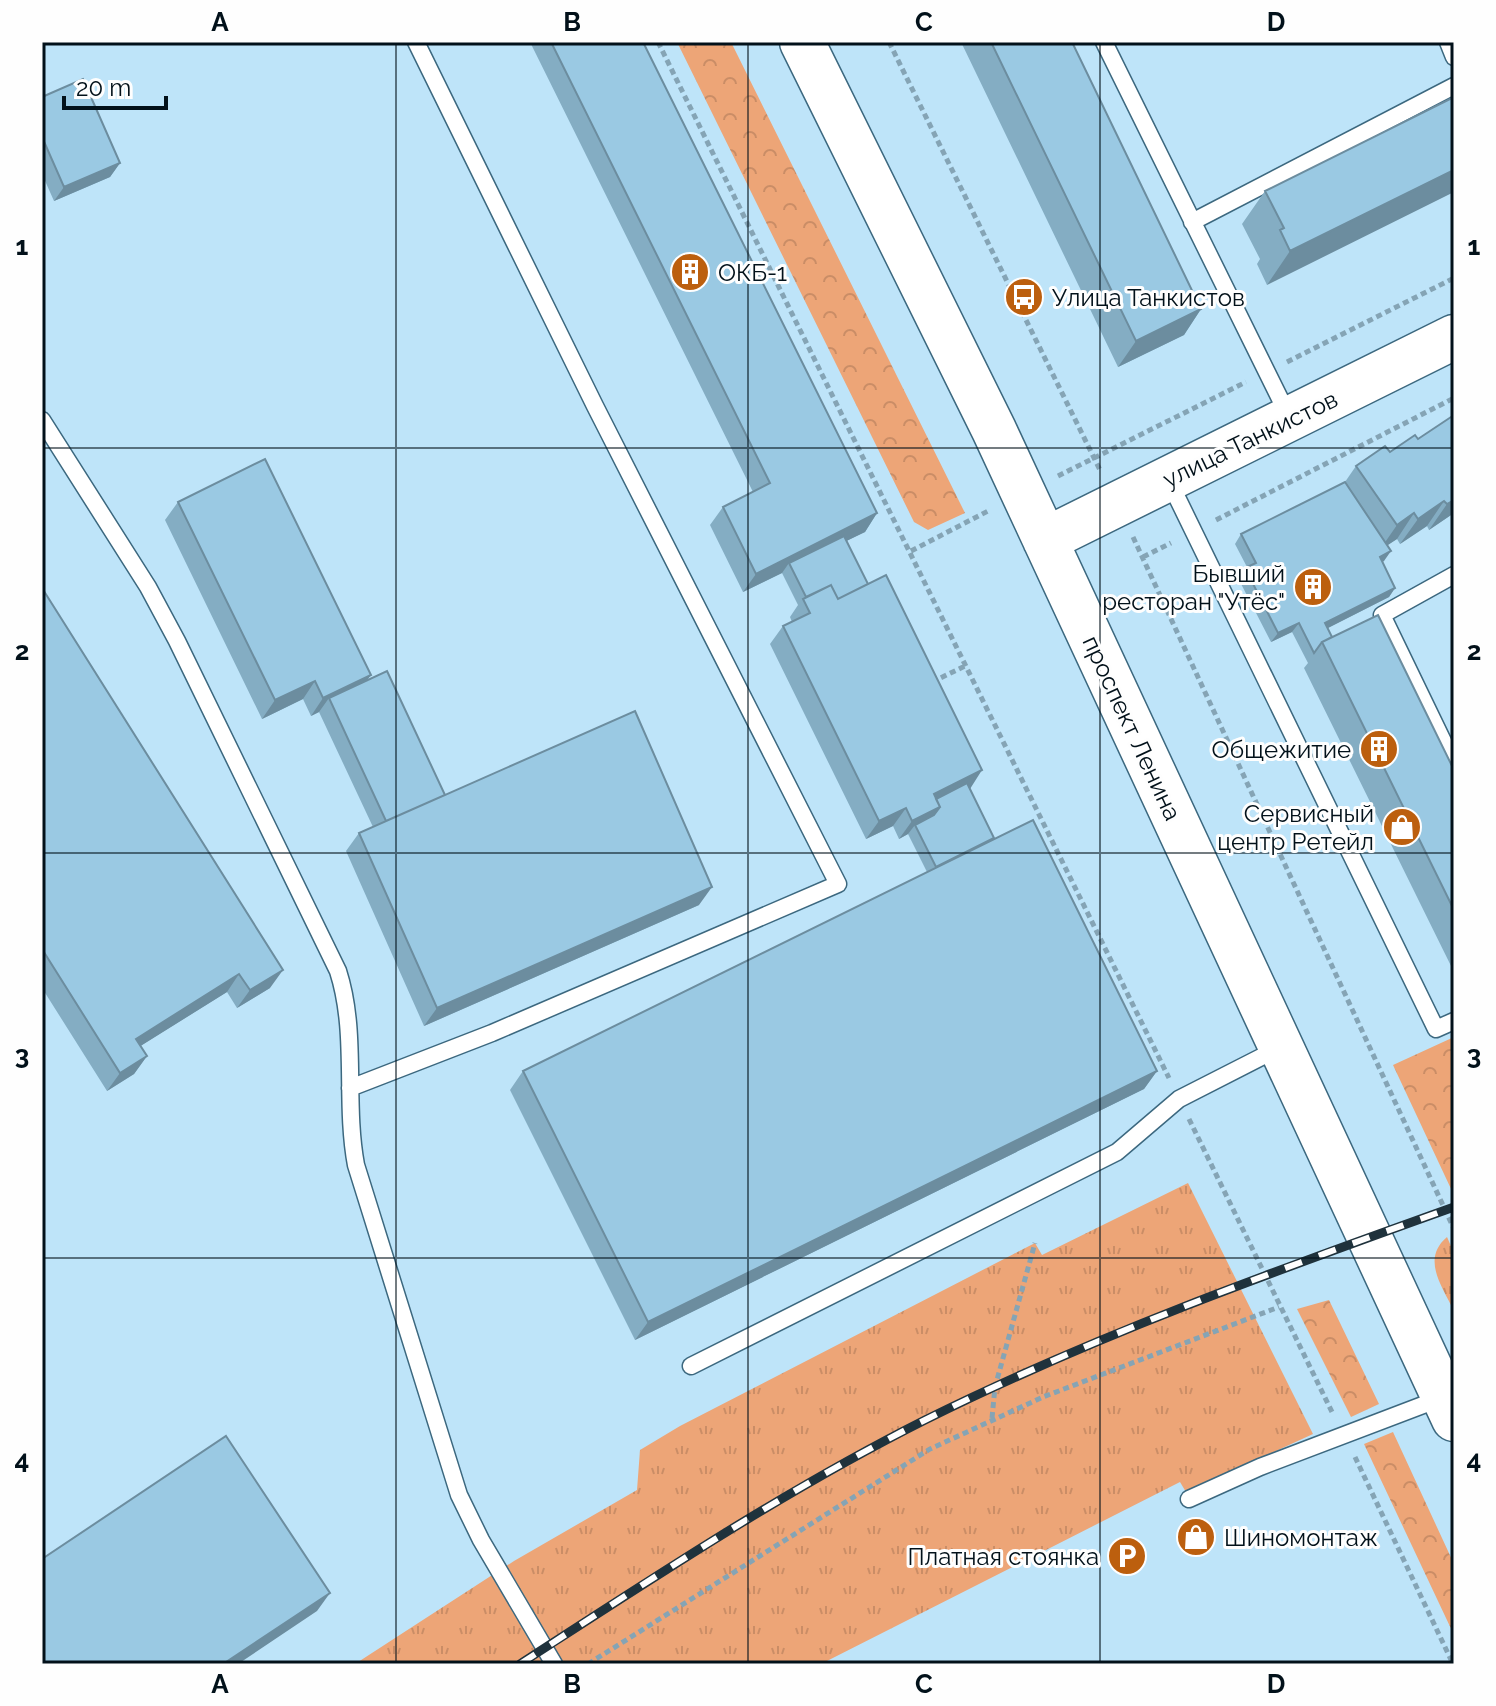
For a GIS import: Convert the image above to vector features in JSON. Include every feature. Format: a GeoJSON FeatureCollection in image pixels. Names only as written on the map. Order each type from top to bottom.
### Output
{"type":"FeatureCollection","features":[{"type":"Feature","properties":{"kind":"main road","name":"проспект Ленина"},"geometry":{"type":"LineString","coordinates":[[802,42],[1024,493],[1449,1408]]}},
{"type":"Feature","properties":{"kind":"main road","name":"улица Танкистов"},"geometry":{"type":"LineString","coordinates":[[1045,540],[1454,337]]}},
{"type":"Feature","properties":{"kind":"lane"},"geometry":{"type":"LineString","coordinates":[[350,1088],[492,1033],[838,884],[595,406],[416,42]]}},
{"type":"Feature","properties":{"kind":"lane"},"geometry":{"type":"LineString","coordinates":[[1104,42],[1289,419]]}},
{"type":"Feature","properties":{"kind":"lane"},"geometry":{"type":"LineString","coordinates":[[1448,42],[1454,57]]}},
{"type":"Feature","properties":{"kind":"lane"},"geometry":{"type":"LineString","coordinates":[[1192,222],[1454,86]]}},
{"type":"Feature","properties":{"kind":"lane"},"geometry":{"type":"LineString","coordinates":[[42,420],[170,627],[330,952],[347,1009],[356,1165],[450,1470],[481,1540],[554,1664]]}},
{"type":"Feature","properties":{"kind":"lane"},"geometry":{"type":"LineString","coordinates":[[1168,479],[1436,1029],[1454,1021]]}},
{"type":"Feature","properties":{"kind":"lane"},"geometry":{"type":"LineString","coordinates":[[1454,575],[1382,615],[1454,764]]}},
{"type":"Feature","properties":{"kind":"lane"},"geometry":{"type":"LineString","coordinates":[[691,1366],[1117,1152],[1179,1099],[1281,1047]]}},
{"type":"Feature","properties":{"kind":"lane"},"geometry":{"type":"LineString","coordinates":[[1189,1499],[1344,1434],[1449,1408]]}},
{"type":"Feature","properties":{"kind":"path"},"geometry":{"type":"LineString","coordinates":[[658,42],[1344,1434],[1453,1664]]}},
{"type":"Feature","properties":{"kind":"path"},"geometry":{"type":"LineString","coordinates":[[889,42],[1143,557],[1454,1229]]}},
{"type":"Feature","properties":{"kind":"path"},"geometry":{"type":"LineString","coordinates":[[911,551],[1454,278]]}},
{"type":"Feature","properties":{"kind":"path"},"geometry":{"type":"LineString","coordinates":[[1143,557],[1454,398]]}},
{"type":"Feature","properties":{"kind":"path"},"geometry":{"type":"LineString","coordinates":[[920,688],[967,665]]}},
{"type":"Feature","properties":{"kind":"path"},"geometry":{"type":"LineString","coordinates":[[992,1418],[995,1387],[1035,1243]]}},
{"type":"Feature","properties":{"kind":"path"},"geometry":{"type":"LineString","coordinates":[[588,1664],[930,1449],[992,1418],[1279,1307]]}},
{"type":"Feature","properties":{"kind":"green space"},"geometry":{"type":"Polygon","coordinates":[[[677,42],[731,42],[965,513],[928,530],[914,522],[677,42]]]}},
{"type":"Feature","properties":{"kind":"green space"},"geometry":{"type":"Polygon","coordinates":[[[1454,1037],[1454,1191],[1452,1191],[1393,1065],[1454,1037]]]}},
{"type":"Feature","properties":{"kind":"green space"},"geometry":{"type":"Polygon","coordinates":[[[1188,1183],[1313,1434],[1186,1492],[1180,1482],[821,1664],[355,1664],[514,1561],[637,1490],[640,1450],[680,1426],[1035,1243],[1042,1255],[1188,1183]]]}},
{"type":"Feature","properties":{"kind":"green space"},"geometry":{"type":"Polygon","coordinates":[[[1447,1237],[1454,1253],[1454,1311],[1436,1273],[1435,1263],[1439,1245],[1447,1237]]]}},
{"type":"Feature","properties":{"kind":"green space"},"geometry":{"type":"Polygon","coordinates":[[[1329,1300],[1379,1404],[1351,1417],[1297,1309],[1329,1300]]]}},
{"type":"Feature","properties":{"kind":"green space"},"geometry":{"type":"Polygon","coordinates":[[[1393,1432],[1454,1564],[1454,1635],[1364,1444],[1393,1432]]]}},
{"type":"Feature","properties":{"kind":"building","name":"ОКБ-1"},"geometry":{"type":"Polygon","coordinates":[[[551,42],[643,42],[877,513],[756,574],[723,507],[770,483],[551,42]]]}},
{"type":"Feature","properties":{"kind":"building"},"geometry":{"type":"Polygon","coordinates":[[[991,42],[1072,42],[1201,309],[1136,341],[991,42]]]}},
{"type":"Feature","properties":{"kind":"building"},"geometry":{"type":"Polygon","coordinates":[[[83,79],[120,163],[64,187],[42,137],[42,97],[83,79]]]}},
{"type":"Feature","properties":{"kind":"building"},"geometry":{"type":"Polygon","coordinates":[[[1454,97],[1454,170],[1290,251],[1280,230],[1284,228],[1265,191],[1454,97]]]}},
{"type":"Feature","properties":{"kind":"building"},"geometry":{"type":"Polygon","coordinates":[[[1454,415],[1454,500],[1447,504],[1444,501],[1418,519],[1414,513],[1397,525],[1356,466],[1385,446],[1390,452],[1415,435],[1418,439],[1454,415]]]}},
{"type":"Feature","properties":{"kind":"building"},"geometry":{"type":"Polygon","coordinates":[[[265,459],[371,675],[323,698],[315,681],[275,700],[178,502],[265,459]]]}},
{"type":"Feature","properties":{"kind":"building","name":"Бывший ресторан \"Утёс\""},"geometry":{"type":"Polygon","coordinates":[[[1345,482],[1391,551],[1380,557],[1395,588],[1325,623],[1332,637],[1322,642],[1314,653],[1299,623],[1278,633],[1245,568],[1256,563],[1241,534],[1345,482]]]}},
{"type":"Feature","properties":{"kind":"building"},"geometry":{"type":"Polygon","coordinates":[[[844,536],[868,584],[838,599],[831,585],[806,597],[789,563],[844,536]]]}},
{"type":"Feature","properties":{"kind":"building"},"geometry":{"type":"Polygon","coordinates":[[[886,575],[982,770],[934,794],[940,807],[912,821],[906,808],[879,821],[783,626],[810,613],[803,599],[831,585],[838,599],[886,575]]]}},
{"type":"Feature","properties":{"kind":"building"},"geometry":{"type":"Polygon","coordinates":[[[42,588],[283,970],[250,990],[239,974],[136,1039],[147,1056],[120,1073],[42,949],[42,588]]]}},
{"type":"Feature","properties":{"kind":"building"},"geometry":{"type":"Polygon","coordinates":[[[1378,615],[1454,770],[1454,910],[1322,642],[1378,615]]]}},
{"type":"Feature","properties":{"kind":"building"},"geometry":{"type":"Polygon","coordinates":[[[387,671],[445,795],[386,821],[329,698],[387,671]]]}},
{"type":"Feature","properties":{"kind":"building"},"geometry":{"type":"Polygon","coordinates":[[[635,711],[712,887],[437,1008],[359,833],[635,711]]]}},
{"type":"Feature","properties":{"kind":"building"},"geometry":{"type":"Polygon","coordinates":[[[967,783],[994,838],[936,867],[915,825],[934,815],[940,807],[936,799],[967,783]]]}},
{"type":"Feature","properties":{"kind":"building"},"geometry":{"type":"Polygon","coordinates":[[[1033,820],[1157,1071],[648,1322],[523,1071],[1033,820]]]}},
{"type":"Feature","properties":{"kind":"building"},"geometry":{"type":"Polygon","coordinates":[[[226,1436],[330,1593],[223,1664],[42,1664],[42,1559],[226,1436]]]}},
{"type":"Feature","properties":{"kind":"railway"},"geometry":{"type":"LineString","coordinates":[[520,1664],[770,1506],[925,1420],[1120,1332],[1454,1207]]}},
{"type":"Feature","properties":{"kind":"place","name":"ОКБ-1"},"geometry":{"type":"Point","coordinates":[690,272]}},
{"type":"Feature","properties":{"kind":"place","name":"Улица Танкистов"},"geometry":{"type":"Point","coordinates":[1024,297]}},
{"type":"Feature","properties":{"kind":"place","name":"Бывший ресторан \"Утёс\""},"geometry":{"type":"Point","coordinates":[1313,587]}},
{"type":"Feature","properties":{"kind":"place","name":"Общежитие"},"geometry":{"type":"Point","coordinates":[1379,749]}},
{"type":"Feature","properties":{"kind":"place","name":"Сервисный центр Ретейл"},"geometry":{"type":"Point","coordinates":[1402,827]}},
{"type":"Feature","properties":{"kind":"place","name":"Шиномонтаж"},"geometry":{"type":"Point","coordinates":[1196,1537]}},
{"type":"Feature","properties":{"kind":"place","name":"Платная стоянка"},"geometry":{"type":"Point","coordinates":[1127,1556]}}]}
